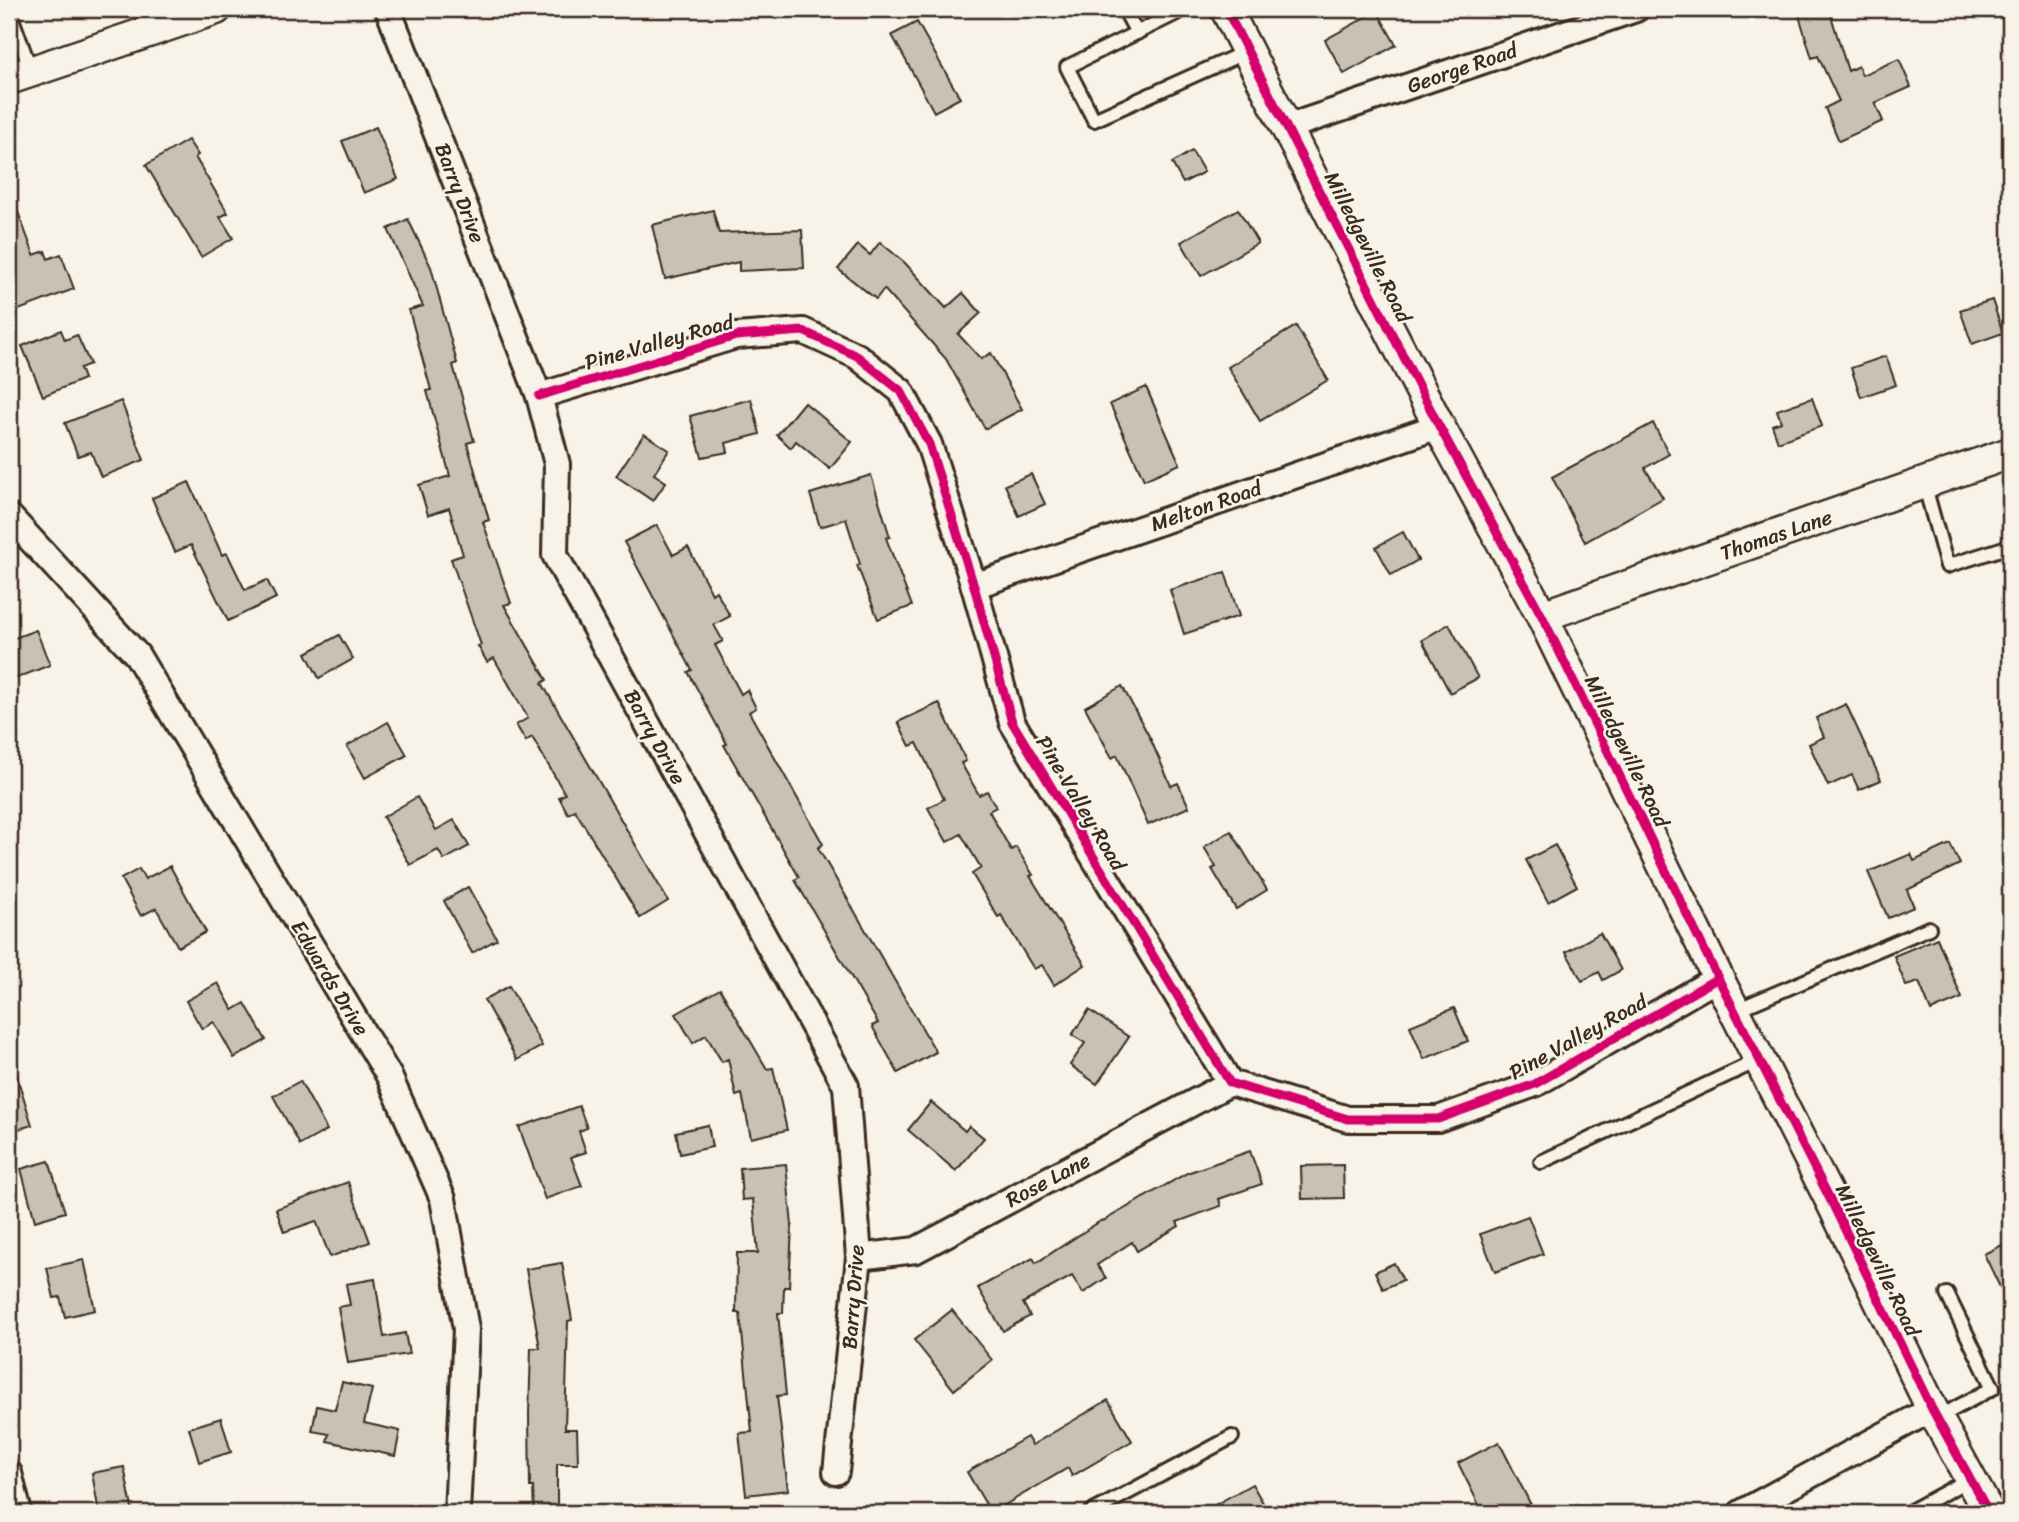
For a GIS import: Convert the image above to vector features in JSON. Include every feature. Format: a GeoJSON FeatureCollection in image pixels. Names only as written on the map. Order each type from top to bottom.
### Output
{"type":"FeatureCollection","features":[{"type":"Feature","properties":{"kind":"street"},"geometry":{"type":"LineString","coordinates":[[20,75],[216,9]]}},
{"type":"Feature","properties":{"kind":"street","name":"Barry Drive"},"geometry":{"type":"LineString","coordinates":[[388,9],[539,396],[558,464],[555,555],[846,1086],[859,1257],[836,1472]]}},
{"type":"Feature","properties":{"kind":"street","name":"Milledgeville Road"},"geometry":{"type":"LineString","coordinates":[[1226,9],[1439,426],[1542,616],[1934,1414],[1989,1513]]}},
{"type":"Feature","properties":{"kind":"street","name":"George Road"},"geometry":{"type":"LineString","coordinates":[[1288,127],[1636,9]]}},
{"type":"Feature","properties":{"kind":"street","name":"Pine Valley Road"},"geometry":{"type":"LineString","coordinates":[[539,396],[736,336],[803,331],[857,356],[901,391],[929,444],[974,586],[1012,722],[1230,1083],[1348,1119],[1438,1119],[1535,1084],[1718,978]]}},
{"type":"Feature","properties":{"kind":"street","name":"Melton Road"},"geometry":{"type":"LineString","coordinates":[[974,586],[1439,426]]}},
{"type":"Feature","properties":{"kind":"street","name":"Thomas Lane"},"geometry":{"type":"LineString","coordinates":[[1542,616],[2010,453]]}},
{"type":"Feature","properties":{"kind":"street","name":"Edwards Drive"},"geometry":{"type":"LineString","coordinates":[[9,516],[137,655],[389,1076],[443,1199],[466,1329],[457,1513]]}},
{"type":"Feature","properties":{"kind":"street","name":"Rose Lane"},"geometry":{"type":"LineString","coordinates":[[859,1257],[916,1250],[1230,1083]]}},
{"type":"Feature","properties":{"kind":"street"},"geometry":{"type":"LineString","coordinates":[[1741,1513],[1934,1414]]}},
{"type":"Feature","properties":{"kind":"street"},"geometry":{"type":"LineString","coordinates":[[9,1473],[19,1513]]}},
{"type":"Feature","properties":{"kind":"lane"},"geometry":{"type":"LineString","coordinates":[[1124,9],[1137,33]]}},
{"type":"Feature","properties":{"kind":"lane"},"geometry":{"type":"LineString","coordinates":[[1185,9],[1067,67],[1094,121],[1248,51]]}},
{"type":"Feature","properties":{"kind":"lane"},"geometry":{"type":"LineString","coordinates":[[9,10],[20,75]]}},
{"type":"Feature","properties":{"kind":"lane"},"geometry":{"type":"LineString","coordinates":[[1924,483],[1947,566],[2010,546]]}},
{"type":"Feature","properties":{"kind":"lane"},"geometry":{"type":"LineString","coordinates":[[1734,1011],[1929,928]]}},
{"type":"Feature","properties":{"kind":"lane"},"geometry":{"type":"LineString","coordinates":[[1541,1162],[1759,1060]]}},
{"type":"Feature","properties":{"kind":"lane"},"geometry":{"type":"LineString","coordinates":[[1934,1414],[1993,1388],[1947,1294]]}},
{"type":"Feature","properties":{"kind":"lane"},"geometry":{"type":"LineString","coordinates":[[1090,1513],[1232,1437]]}},
{"type":"Feature","properties":{"kind":"lane"},"geometry":{"type":"LineString","coordinates":[[1907,1513],[1970,1479]]}},
{"type":"Feature","properties":{"kind":"building"},"geometry":{"type":"Polygon","coordinates":[[[1797,9],[1829,9],[1848,71],[1858,66],[1862,75],[1899,59],[1911,87],[1875,103],[1883,121],[1839,141],[1825,108],[1839,101],[1818,56],[1812,58],[1797,9]]]}},
{"type":"Feature","properties":{"kind":"building"},"geometry":{"type":"Polygon","coordinates":[[[1377,11],[1396,45],[1344,74],[1325,40],[1377,11]]]}},
{"type":"Feature","properties":{"kind":"building"},"geometry":{"type":"Polygon","coordinates":[[[917,22],[960,98],[934,112],[892,35],[917,22]]]}},
{"type":"Feature","properties":{"kind":"building"},"geometry":{"type":"Polygon","coordinates":[[[376,127],[398,179],[364,193],[342,141],[376,127]]]}},
{"type":"Feature","properties":{"kind":"building"},"geometry":{"type":"Polygon","coordinates":[[[188,140],[228,213],[220,217],[233,238],[201,257],[146,165],[188,140]]]}},
{"type":"Feature","properties":{"kind":"building"},"geometry":{"type":"Polygon","coordinates":[[[1192,151],[1204,172],[1183,183],[1172,163],[1192,151]]]}},
{"type":"Feature","properties":{"kind":"building"},"geometry":{"type":"Polygon","coordinates":[[[9,193],[34,255],[45,251],[48,259],[61,254],[74,289],[16,311],[9,292],[9,193]]]}},
{"type":"Feature","properties":{"kind":"building"},"geometry":{"type":"Polygon","coordinates":[[[1238,209],[1258,243],[1201,276],[1181,242],[1238,209]]]}},
{"type":"Feature","properties":{"kind":"building"},"geometry":{"type":"Polygon","coordinates":[[[713,210],[719,233],[802,230],[804,268],[739,271],[739,262],[665,279],[652,225],[713,210]]]}},
{"type":"Feature","properties":{"kind":"building"},"geometry":{"type":"Polygon","coordinates":[[[408,219],[431,267],[457,363],[453,365],[474,441],[467,443],[489,520],[483,522],[511,603],[504,605],[547,680],[542,683],[668,901],[640,918],[575,810],[568,814],[559,797],[565,794],[532,737],[526,741],[516,725],[528,718],[494,658],[487,662],[478,646],[481,645],[451,559],[463,555],[449,508],[428,515],[419,485],[450,476],[427,391],[431,390],[409,310],[423,306],[388,229],[408,219]]]}},
{"type":"Feature","properties":{"kind":"building"},"geometry":{"type":"Polygon","coordinates":[[[880,242],[905,263],[946,308],[963,293],[981,313],[958,334],[981,359],[991,353],[1022,409],[985,429],[946,359],[884,289],[876,299],[838,269],[858,245],[870,255],[880,242]]]}},
{"type":"Feature","properties":{"kind":"building"},"geometry":{"type":"Polygon","coordinates":[[[1992,300],[2003,333],[1972,344],[1960,310],[1992,300]]]}},
{"type":"Feature","properties":{"kind":"building"},"geometry":{"type":"Polygon","coordinates":[[[1296,326],[1328,380],[1260,421],[1228,367],[1296,326]]]}},
{"type":"Feature","properties":{"kind":"building"},"geometry":{"type":"Polygon","coordinates":[[[61,330],[65,340],[77,335],[90,364],[80,368],[84,379],[43,396],[22,346],[61,330]]]}},
{"type":"Feature","properties":{"kind":"building"},"geometry":{"type":"Polygon","coordinates":[[[1886,356],[1896,385],[1861,397],[1851,368],[1886,356]]]}},
{"type":"Feature","properties":{"kind":"building"},"geometry":{"type":"Polygon","coordinates":[[[1146,387],[1180,464],[1144,480],[1110,404],[1146,387]]]}},
{"type":"Feature","properties":{"kind":"building"},"geometry":{"type":"Polygon","coordinates":[[[1812,398],[1822,426],[1778,442],[1772,425],[1781,422],[1777,410],[1812,398]]]}},
{"type":"Feature","properties":{"kind":"building"},"geometry":{"type":"Polygon","coordinates":[[[751,399],[760,434],[726,443],[728,452],[702,457],[690,416],[751,399]]]}},
{"type":"Feature","properties":{"kind":"building"},"geometry":{"type":"Polygon","coordinates":[[[121,401],[144,460],[101,477],[91,452],[78,456],[65,423],[121,401]]]}},
{"type":"Feature","properties":{"kind":"building"},"geometry":{"type":"Polygon","coordinates":[[[804,402],[852,442],[830,469],[796,441],[791,448],[777,435],[804,402]]]}},
{"type":"Feature","properties":{"kind":"building"},"geometry":{"type":"Polygon","coordinates":[[[1653,423],[1669,454],[1645,468],[1663,498],[1585,542],[1552,477],[1653,423]]]}},
{"type":"Feature","properties":{"kind":"building"},"geometry":{"type":"Polygon","coordinates":[[[644,434],[669,450],[654,474],[666,482],[653,501],[616,476],[644,434]]]}},
{"type":"Feature","properties":{"kind":"building"},"geometry":{"type":"Polygon","coordinates":[[[1031,474],[1045,504],[1019,516],[1005,485],[1031,474]]]}},
{"type":"Feature","properties":{"kind":"building"},"geometry":{"type":"Polygon","coordinates":[[[871,475],[890,537],[886,538],[912,606],[878,619],[857,565],[860,564],[846,519],[820,527],[810,494],[871,475]]]}},
{"type":"Feature","properties":{"kind":"building"},"geometry":{"type":"Polygon","coordinates":[[[189,482],[222,555],[227,553],[245,590],[267,580],[276,598],[228,621],[191,545],[175,552],[152,498],[189,482]]]}},
{"type":"Feature","properties":{"kind":"building"},"geometry":{"type":"Polygon","coordinates":[[[657,525],[673,555],[688,547],[712,594],[716,591],[730,616],[714,625],[723,641],[715,645],[741,694],[747,690],[756,708],[749,712],[823,844],[818,848],[936,1052],[898,1073],[872,1026],[878,1023],[795,880],[799,877],[724,745],[727,744],[688,672],[692,670],[624,542],[657,525]]]}},
{"type":"Feature","properties":{"kind":"building"},"geometry":{"type":"Polygon","coordinates":[[[1403,532],[1418,560],[1391,575],[1376,547],[1403,532]]]}},
{"type":"Feature","properties":{"kind":"building"},"geometry":{"type":"Polygon","coordinates":[[[1225,572],[1239,616],[1184,634],[1170,590],[1225,572]]]}},
{"type":"Feature","properties":{"kind":"building"},"geometry":{"type":"Polygon","coordinates":[[[1449,624],[1478,678],[1450,693],[1422,640],[1449,624]]]}},
{"type":"Feature","properties":{"kind":"building"},"geometry":{"type":"Polygon","coordinates":[[[36,630],[50,665],[9,681],[9,640],[36,630]]]}},
{"type":"Feature","properties":{"kind":"building"},"geometry":{"type":"Polygon","coordinates":[[[339,635],[353,659],[319,678],[306,653],[339,635]]]}},
{"type":"Feature","properties":{"kind":"building"},"geometry":{"type":"Polygon","coordinates":[[[1122,686],[1150,738],[1171,786],[1178,783],[1189,807],[1148,825],[1117,755],[1112,758],[1085,707],[1122,686]]]}},
{"type":"Feature","properties":{"kind":"building"},"geometry":{"type":"Polygon","coordinates":[[[939,703],[966,761],[961,763],[979,795],[987,791],[996,807],[989,811],[1011,850],[1016,847],[1033,875],[1030,876],[1085,965],[1054,985],[1042,965],[1034,969],[1001,915],[998,917],[972,874],[981,868],[961,834],[947,842],[928,808],[944,799],[917,743],[910,746],[898,722],[939,703]]]}},
{"type":"Feature","properties":{"kind":"building"},"geometry":{"type":"Polygon","coordinates":[[[1846,704],[1881,780],[1859,790],[1852,775],[1828,786],[1809,744],[1824,737],[1816,718],[1846,704]]]}},
{"type":"Feature","properties":{"kind":"building"},"geometry":{"type":"Polygon","coordinates":[[[388,722],[407,755],[365,778],[347,746],[388,722]]]}},
{"type":"Feature","properties":{"kind":"building"},"geometry":{"type":"Polygon","coordinates":[[[417,797],[436,830],[454,820],[469,846],[444,860],[438,850],[410,865],[383,817],[417,797]]]}},
{"type":"Feature","properties":{"kind":"building"},"geometry":{"type":"Polygon","coordinates":[[[1231,831],[1267,890],[1236,909],[1212,869],[1216,867],[1204,847],[1231,831]]]}},
{"type":"Feature","properties":{"kind":"building"},"geometry":{"type":"Polygon","coordinates":[[[1950,844],[1960,864],[1907,890],[1914,907],[1888,918],[1868,872],[1911,854],[1914,861],[1950,844]]]}},
{"type":"Feature","properties":{"kind":"building"},"geometry":{"type":"Polygon","coordinates":[[[1555,845],[1577,886],[1548,902],[1526,860],[1555,845]]]}},
{"type":"Feature","properties":{"kind":"building"},"geometry":{"type":"Polygon","coordinates":[[[170,866],[206,932],[178,947],[156,908],[141,916],[121,879],[139,869],[145,879],[170,866]]]}},
{"type":"Feature","properties":{"kind":"building"},"geometry":{"type":"Polygon","coordinates":[[[468,887],[497,939],[472,953],[444,901],[468,887]]]}},
{"type":"Feature","properties":{"kind":"building"},"geometry":{"type":"Polygon","coordinates":[[[1600,933],[1621,970],[1603,980],[1599,972],[1582,981],[1566,952],[1600,933]]]}},
{"type":"Feature","properties":{"kind":"building"},"geometry":{"type":"Polygon","coordinates":[[[1937,938],[1962,998],[1931,1011],[1919,982],[1906,986],[1894,956],[1937,938]]]}},
{"type":"Feature","properties":{"kind":"building"},"geometry":{"type":"Polygon","coordinates":[[[218,983],[233,1010],[245,1003],[266,1040],[234,1058],[214,1022],[202,1029],[186,1001],[218,983]]]}},
{"type":"Feature","properties":{"kind":"building"},"geometry":{"type":"Polygon","coordinates":[[[509,986],[542,1046],[517,1060],[484,1000],[509,986]]]}},
{"type":"Feature","properties":{"kind":"building"},"geometry":{"type":"Polygon","coordinates":[[[720,989],[767,1069],[773,1068],[787,1130],[751,1138],[742,1094],[736,1096],[728,1059],[722,1062],[706,1035],[693,1043],[676,1014],[720,989]]]}},
{"type":"Feature","properties":{"kind":"building"},"geometry":{"type":"Polygon","coordinates":[[[1454,1008],[1468,1041],[1424,1059],[1410,1026],[1454,1008]]]}},
{"type":"Feature","properties":{"kind":"building"},"geometry":{"type":"Polygon","coordinates":[[[1089,1010],[1129,1037],[1097,1084],[1070,1065],[1085,1043],[1072,1035],[1089,1010]]]}},
{"type":"Feature","properties":{"kind":"building"},"geometry":{"type":"Polygon","coordinates":[[[13,1063],[32,1125],[9,1132],[9,1064],[13,1063]]]}},
{"type":"Feature","properties":{"kind":"building"},"geometry":{"type":"Polygon","coordinates":[[[300,1081],[327,1130],[300,1145],[273,1096],[300,1081]]]}},
{"type":"Feature","properties":{"kind":"building"},"geometry":{"type":"Polygon","coordinates":[[[931,1102],[965,1131],[969,1126],[984,1138],[956,1171],[908,1130],[931,1102]]]}},
{"type":"Feature","properties":{"kind":"building"},"geometry":{"type":"Polygon","coordinates":[[[579,1106],[587,1128],[579,1131],[586,1152],[571,1157],[582,1186],[545,1199],[519,1127],[579,1106]]]}},
{"type":"Feature","properties":{"kind":"building"},"geometry":{"type":"Polygon","coordinates":[[[708,1125],[712,1147],[680,1154],[676,1132],[708,1125]]]}},
{"type":"Feature","properties":{"kind":"building"},"geometry":{"type":"Polygon","coordinates":[[[1250,1151],[1262,1184],[1219,1199],[1221,1206],[1177,1222],[1179,1226],[1137,1251],[1132,1242],[1097,1265],[1106,1278],[1083,1293],[1072,1276],[1023,1303],[1030,1316],[1003,1331],[978,1288],[1033,1258],[1036,1263],[1102,1220],[1187,1173],[1250,1151]]]}},
{"type":"Feature","properties":{"kind":"building"},"geometry":{"type":"Polygon","coordinates":[[[49,1161],[65,1212],[35,1221],[21,1169],[49,1161]]]}},
{"type":"Feature","properties":{"kind":"building"},"geometry":{"type":"Polygon","coordinates":[[[786,1164],[792,1226],[789,1287],[784,1287],[783,1313],[778,1313],[786,1395],[777,1396],[788,1490],[746,1495],[739,1433],[752,1432],[740,1313],[736,1313],[737,1253],[758,1253],[753,1199],[742,1200],[740,1168],[786,1164]]]}},
{"type":"Feature","properties":{"kind":"building"},"geometry":{"type":"Polygon","coordinates":[[[1343,1165],[1344,1198],[1302,1199],[1301,1166],[1343,1165]]]}},
{"type":"Feature","properties":{"kind":"building"},"geometry":{"type":"Polygon","coordinates":[[[348,1182],[370,1242],[330,1257],[316,1221],[284,1232],[276,1209],[348,1182]]]}},
{"type":"Feature","properties":{"kind":"building"},"geometry":{"type":"Polygon","coordinates":[[[1528,1216],[1543,1254],[1495,1272],[1480,1234],[1528,1216]]]}},
{"type":"Feature","properties":{"kind":"building"},"geometry":{"type":"Polygon","coordinates":[[[2010,1241],[2010,1308],[1984,1254],[2010,1241]]]}},
{"type":"Feature","properties":{"kind":"building"},"geometry":{"type":"Polygon","coordinates":[[[84,1260],[95,1310],[65,1317],[60,1297],[54,1298],[47,1268],[84,1260]]]}},
{"type":"Feature","properties":{"kind":"building"},"geometry":{"type":"Polygon","coordinates":[[[562,1263],[572,1320],[568,1321],[565,1429],[577,1429],[578,1464],[557,1464],[557,1513],[534,1513],[533,1487],[530,1487],[531,1348],[540,1348],[526,1269],[562,1263]]]}},
{"type":"Feature","properties":{"kind":"building"},"geometry":{"type":"Polygon","coordinates":[[[1394,1263],[1403,1280],[1383,1289],[1375,1272],[1394,1263]]]}},
{"type":"Feature","properties":{"kind":"building"},"geometry":{"type":"Polygon","coordinates":[[[375,1279],[384,1337],[405,1333],[409,1354],[348,1363],[338,1307],[350,1305],[346,1284],[375,1279]]]}},
{"type":"Feature","properties":{"kind":"building"},"geometry":{"type":"Polygon","coordinates":[[[952,1310],[992,1360],[954,1390],[914,1340],[952,1310]]]}},
{"type":"Feature","properties":{"kind":"building"},"geometry":{"type":"Polygon","coordinates":[[[342,1382],[372,1389],[364,1423],[400,1431],[395,1456],[327,1441],[329,1434],[312,1431],[317,1406],[335,1410],[342,1382]]]}},
{"type":"Feature","properties":{"kind":"building"},"geometry":{"type":"Polygon","coordinates":[[[1108,1400],[1132,1441],[1072,1476],[1068,1468],[991,1513],[967,1472],[1027,1437],[1032,1445],[1108,1400]]]}},
{"type":"Feature","properties":{"kind":"building"},"geometry":{"type":"Polygon","coordinates":[[[221,1418],[231,1452],[199,1462],[189,1428],[221,1418]]]}},
{"type":"Feature","properties":{"kind":"building"},"geometry":{"type":"Polygon","coordinates":[[[1499,1442],[1535,1513],[1483,1513],[1458,1463],[1499,1442]]]}},
{"type":"Feature","properties":{"kind":"building"},"geometry":{"type":"Polygon","coordinates":[[[124,1467],[133,1513],[99,1513],[92,1473],[124,1467]]]}},
{"type":"Feature","properties":{"kind":"building"},"geometry":{"type":"Polygon","coordinates":[[[1252,1484],[1269,1513],[1201,1513],[1252,1484]]]}},
{"type":"Feature","properties":{"kind":"cycle path"},"geometry":{"type":"LineString","coordinates":[[1226,9],[1439,426],[1542,616],[1932,1409],[1989,1513]]}},
{"type":"Feature","properties":{"kind":"cycle path"},"geometry":{"type":"LineString","coordinates":[[539,396],[736,336],[803,331],[857,356],[901,391],[929,444],[974,586],[1012,722],[1230,1083],[1348,1119],[1438,1119],[1535,1084],[1718,978]]}}]}
